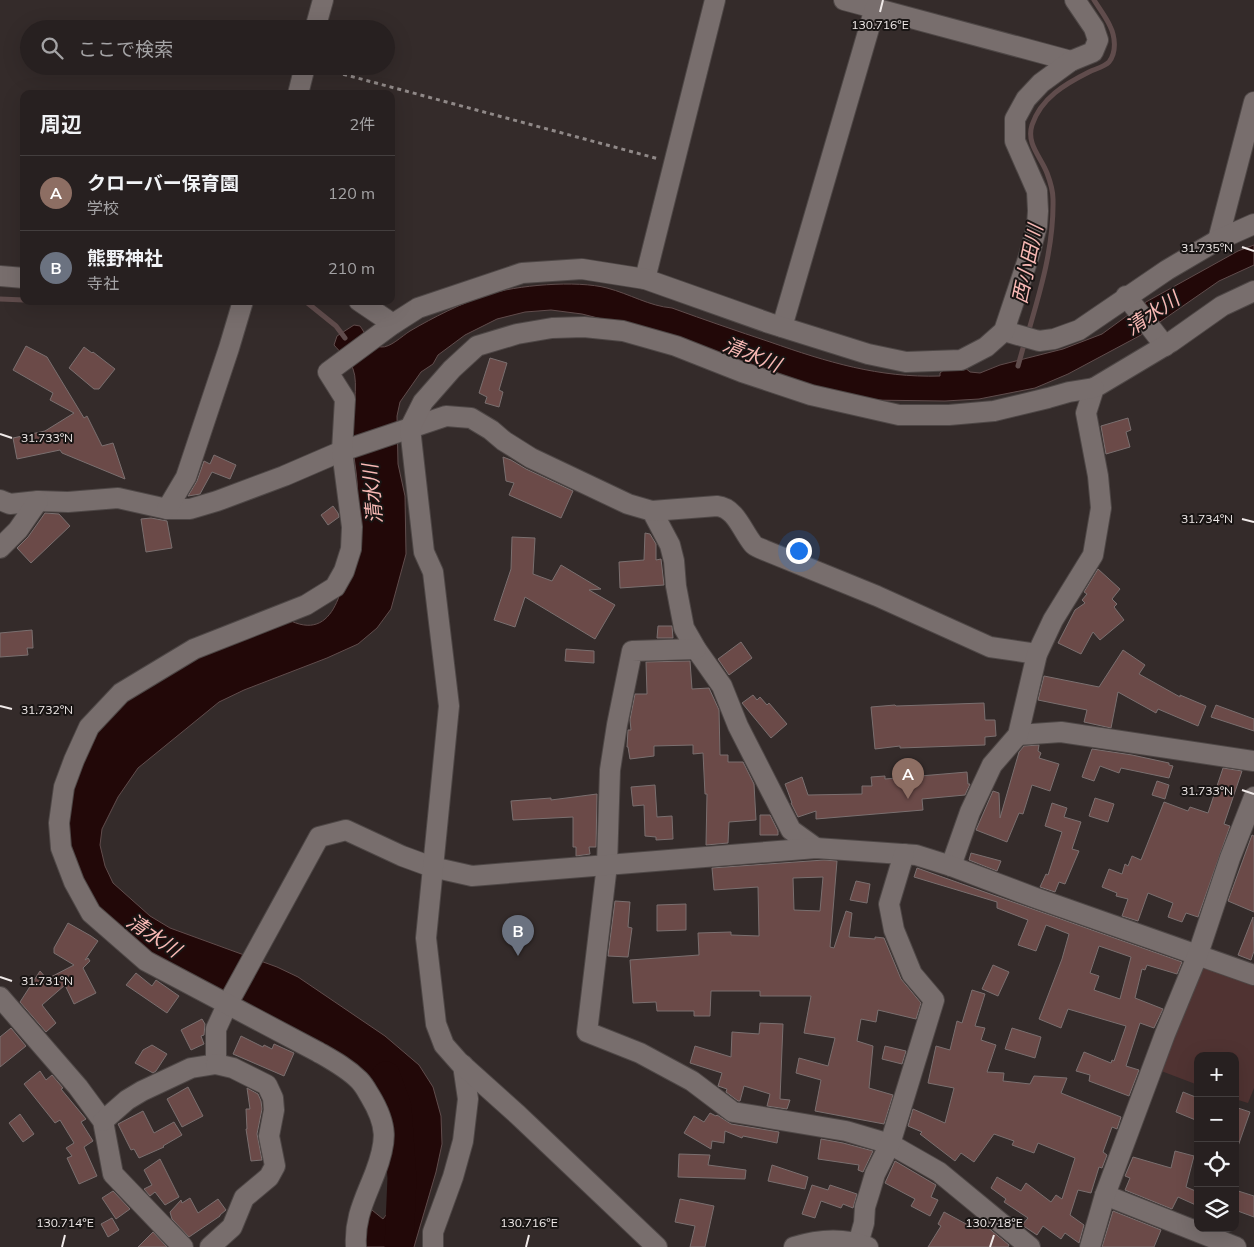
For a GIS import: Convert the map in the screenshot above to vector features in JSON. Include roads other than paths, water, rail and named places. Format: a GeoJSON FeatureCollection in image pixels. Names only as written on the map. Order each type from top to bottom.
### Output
{"type":"FeatureCollection","features":[{"type":"Feature","properties":{"kind":"street"},"geometry":{"type":"LineString","coordinates":[[317,20],[323,0]]}},
{"type":"Feature","properties":{"kind":"street"},"geometry":{"type":"LineString","coordinates":[[645,279],[715,0]]}},
{"type":"Feature","properties":{"kind":"street"},"geometry":{"type":"LineString","coordinates":[[844,0],[1071,61]]}},
{"type":"Feature","properties":{"kind":"street"},"geometry":{"type":"LineString","coordinates":[[356,1247],[355,1233],[361,1206],[383,1150],[384,1136],[381,1115],[360,1081],[343,1067],[318,1052],[146,961],[91,913],[74,882],[61,848],[59,823],[64,787],[89,727],[121,693],[194,649],[306,605],[335,586],[344,571],[351,549],[352,526],[342,451],[345,399],[328,372],[418,308],[522,273],[582,269],[645,279],[782,327],[868,354],[906,362],[961,360],[986,347],[1004,331],[1029,256],[1038,211],[1037,191],[1015,141],[1015,119],[1026,99],[1036,88],[1071,61],[1093,52],[1098,40],[1094,28],[1075,0]]}},
{"type":"Feature","properties":{"kind":"street"},"geometry":{"type":"LineString","coordinates":[[782,327],[875,8]]}},
{"type":"Feature","properties":{"kind":"street"},"geometry":{"type":"LineString","coordinates":[[299,90],[303,75]]}},
{"type":"Feature","properties":{"kind":"street"},"geometry":{"type":"LineString","coordinates":[[1218,240],[1254,102]]}},
{"type":"Feature","properties":{"kind":"street"},"geometry":{"type":"LineString","coordinates":[[1004,331],[1038,341],[1054,339],[1080,330],[1126,296],[1218,240],[1254,224]]}},
{"type":"Feature","properties":{"kind":"street"},"geometry":{"type":"LineString","coordinates":[[0,276],[20,278]]}},
{"type":"Feature","properties":{"kind":"street"},"geometry":{"type":"LineString","coordinates":[[656,1247],[463,1065],[444,1045],[436,1024],[426,938],[449,706],[433,572],[424,552],[410,428],[423,402],[452,369],[477,346],[517,334],[552,328],[584,327],[623,331],[676,346],[742,372],[811,395],[899,415],[949,415],[994,411],[1069,392],[1094,388],[1165,346],[1222,306],[1254,291]]}},
{"type":"Feature","properties":{"kind":"street"},"geometry":{"type":"LineString","coordinates":[[1126,296],[1165,346]]}},
{"type":"Feature","properties":{"kind":"street"},"geometry":{"type":"LineString","coordinates":[[167,509],[186,477],[242,305]]}},
{"type":"Feature","properties":{"kind":"street"},"geometry":{"type":"LineString","coordinates":[[365,305],[393,324]]}},
{"type":"Feature","properties":{"kind":"street"},"geometry":{"type":"LineString","coordinates":[[951,866],[970,812],[992,765],[1018,735],[1037,654],[1053,620],[1093,555],[1101,508],[1098,476],[1086,413],[1094,388]]}},
{"type":"Feature","properties":{"kind":"street"},"geometry":{"type":"LineString","coordinates":[[0,500],[10,504],[38,500],[68,502],[118,498],[167,509],[190,509],[284,476],[342,451],[446,416],[472,418],[491,430],[504,442],[531,458],[628,504],[652,511],[724,506],[740,523],[753,544],[764,550],[877,596],[990,647],[1037,654]]}},
{"type":"Feature","properties":{"kind":"street"},"geometry":{"type":"LineString","coordinates":[[0,548],[18,530],[38,500]]}},
{"type":"Feature","properties":{"kind":"street"},"geometry":{"type":"LineString","coordinates":[[652,511],[670,545],[684,628],[722,686],[738,726],[791,830],[816,848]]}},
{"type":"Feature","properties":{"kind":"street"},"geometry":{"type":"LineString","coordinates":[[696,649],[632,651],[610,770],[607,865],[587,1032],[640,1053],[692,1081],[733,1112],[846,1131],[890,1144],[939,1172],[1030,1247]]}},
{"type":"Feature","properties":{"kind":"street"},"geometry":{"type":"LineString","coordinates":[[1018,735],[1061,732],[1254,761]]}},
{"type":"Feature","properties":{"kind":"street"},"geometry":{"type":"LineString","coordinates":[[1090,1247],[1105,1195],[1165,1034],[1198,954],[1230,858],[1254,797]]}},
{"type":"Feature","properties":{"kind":"street"},"geometry":{"type":"LineString","coordinates":[[216,1064],[216,1028],[319,837],[346,830],[402,856],[432,867],[472,876],[816,848],[916,854],[1254,975]]}},
{"type":"Feature","properties":{"kind":"street"},"geometry":{"type":"LineString","coordinates":[[794,1247],[814,1241],[842,1240],[863,1246],[864,1224],[870,1190],[875,1174],[890,1144],[934,1000],[912,974],[894,930],[889,904],[904,854]]}},
{"type":"Feature","properties":{"kind":"street"},"geometry":{"type":"LineString","coordinates":[[0,998],[78,1087],[103,1121],[113,1174],[183,1247]]}},
{"type":"Feature","properties":{"kind":"street"},"geometry":{"type":"LineString","coordinates":[[103,1121],[127,1100],[191,1068],[216,1064],[233,1068],[267,1085],[274,1110],[269,1136],[275,1166],[269,1177],[244,1198],[232,1227],[210,1247]]}},
{"type":"Feature","properties":{"kind":"street"},"geometry":{"type":"LineString","coordinates":[[433,1247],[433,1232],[453,1177],[463,1141],[468,1100],[463,1065]]}},
{"type":"Feature","properties":{"kind":"street"},"geometry":{"type":"LineString","coordinates":[[1105,1195],[1236,1247]]}},
{"type":"Feature","properties":{"kind":"water"},"geometry":{"type":"Polygon","coordinates":[[[1254,245],[1254,265],[1219,281],[1141,335],[1068,374],[1035,388],[979,399],[945,401],[867,400],[808,387],[650,331],[582,314],[551,310],[525,312],[497,319],[465,335],[438,355],[433,364],[421,372],[400,402],[397,416],[398,464],[405,496],[406,554],[391,609],[377,628],[358,644],[219,702],[138,768],[118,797],[102,829],[100,845],[105,866],[113,883],[150,916],[170,928],[277,967],[298,977],[385,1036],[419,1065],[433,1087],[441,1116],[442,1144],[436,1172],[414,1247],[361,1247],[367,1206],[383,1219],[393,1206],[408,1173],[410,1151],[406,1126],[387,1099],[381,1105],[363,1078],[165,967],[110,923],[86,892],[65,837],[66,806],[88,742],[113,714],[135,694],[200,655],[291,621],[307,625],[320,623],[337,602],[345,572],[357,504],[357,490],[352,434],[355,375],[350,363],[334,345],[337,336],[354,325],[360,326],[374,344],[385,347],[438,316],[486,295],[530,286],[580,284],[615,290],[655,305],[672,308],[812,356],[854,367],[896,374],[940,376],[940,373],[945,369],[963,366],[970,372],[980,373],[1000,365],[1063,349],[1102,334],[1146,302],[1238,251],[1254,245]]]}},
{"type":"Feature","properties":{"kind":"waterway","name":"西小田川"},"geometry":{"type":"LineString","coordinates":[[1028,333],[1046,267],[1053,216],[1052,189],[1031,138],[1032,125],[1041,107],[1055,93],[1080,77],[1105,65],[1112,58],[1114,49],[1113,34],[1107,19],[1094,0]]}},
{"type":"Feature","properties":{"kind":"waterway"},"geometry":{"type":"LineString","coordinates":[[0,299],[20,300]]}},
{"type":"Feature","properties":{"kind":"waterway"},"geometry":{"type":"LineString","coordinates":[[310,305],[336,326],[345,338]]}},
{"type":"Feature","properties":{"kind":"waterway","name":"西小田川"},"geometry":{"type":"LineString","coordinates":[[1018,366],[1025,341]]}},
{"type":"Feature","properties":{"kind":"waterway","name":"清水川"},"geometry":{"type":"LineString","coordinates":[[386,1076],[397,1107],[402,1178],[399,1247]]}},
{"type":"Feature","properties":{"kind":"place","name":"クローバー保育園"},"geometry":{"type":"Point","coordinates":[908,799]}},
{"type":"Feature","properties":{"kind":"place","name":"熊野神社"},"geometry":{"type":"Point","coordinates":[518,956]}}]}
